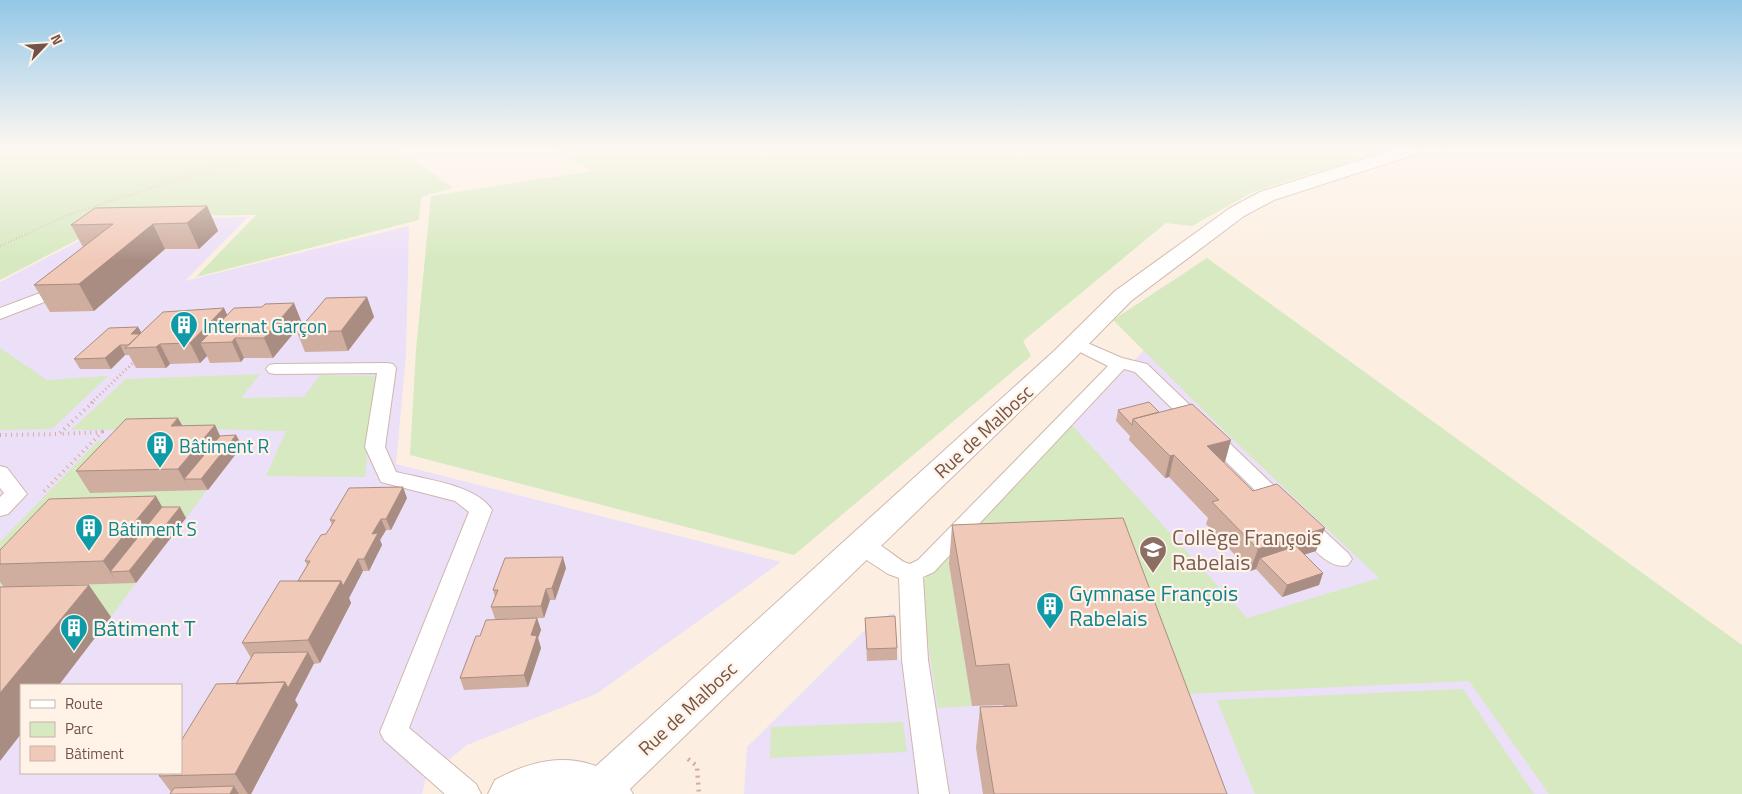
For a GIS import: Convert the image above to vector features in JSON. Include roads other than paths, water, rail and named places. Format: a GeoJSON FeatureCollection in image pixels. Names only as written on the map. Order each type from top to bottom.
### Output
{"type":"FeatureCollection","features":[{"type":"Feature","properties":{"kind":"street","name":"Rue de Malbosc"},"geometry":{"type":"LineString","coordinates":[[510,794],[545,780],[576,779],[607,791],[861,545],[1076,343],[1123,296],[1237,212],[1267,196],[1295,187]]}},
{"type":"Feature","properties":{"kind":"lane"},"geometry":{"type":"LineString","coordinates":[[0,314],[46,296],[75,274]]}},
{"type":"Feature","properties":{"kind":"lane"},"geometry":{"type":"LineString","coordinates":[[1076,343],[1116,362],[1141,368],[1340,559]]}},
{"type":"Feature","properties":{"kind":"lane"},"geometry":{"type":"LineString","coordinates":[[861,545],[896,568],[910,572],[926,566],[1117,367],[1116,362]]}},
{"type":"Feature","properties":{"kind":"lane"},"geometry":{"type":"LineString","coordinates":[[275,369],[387,368],[375,447],[388,477],[462,496],[481,510],[394,732],[466,794]]}},
{"type":"Feature","properties":{"kind":"lane"},"geometry":{"type":"LineString","coordinates":[[0,473],[16,494],[0,509]]}},
{"type":"Feature","properties":{"kind":"lane"},"geometry":{"type":"LineString","coordinates":[[910,572],[915,660],[934,794]]}},
{"type":"Feature","properties":{"kind":"place","name":"Internat Garçon"},"geometry":{"type":"Point","coordinates":[184,349]}},
{"type":"Feature","properties":{"kind":"place","name":"Bâtiment R"},"geometry":{"type":"Point","coordinates":[160,469]}},
{"type":"Feature","properties":{"kind":"place","name":"Bâtiment S"},"geometry":{"type":"Point","coordinates":[89,552]}},
{"type":"Feature","properties":{"kind":"place","name":"Collège François Rabelais"},"geometry":{"type":"Point","coordinates":[1153,574]}},
{"type":"Feature","properties":{"kind":"place","name":"Gymnase François Rabelais"},"geometry":{"type":"Point","coordinates":[1050,630]}},
{"type":"Feature","properties":{"kind":"place","name":"Bâtiment T"},"geometry":{"type":"Point","coordinates":[74,652]}}]}
